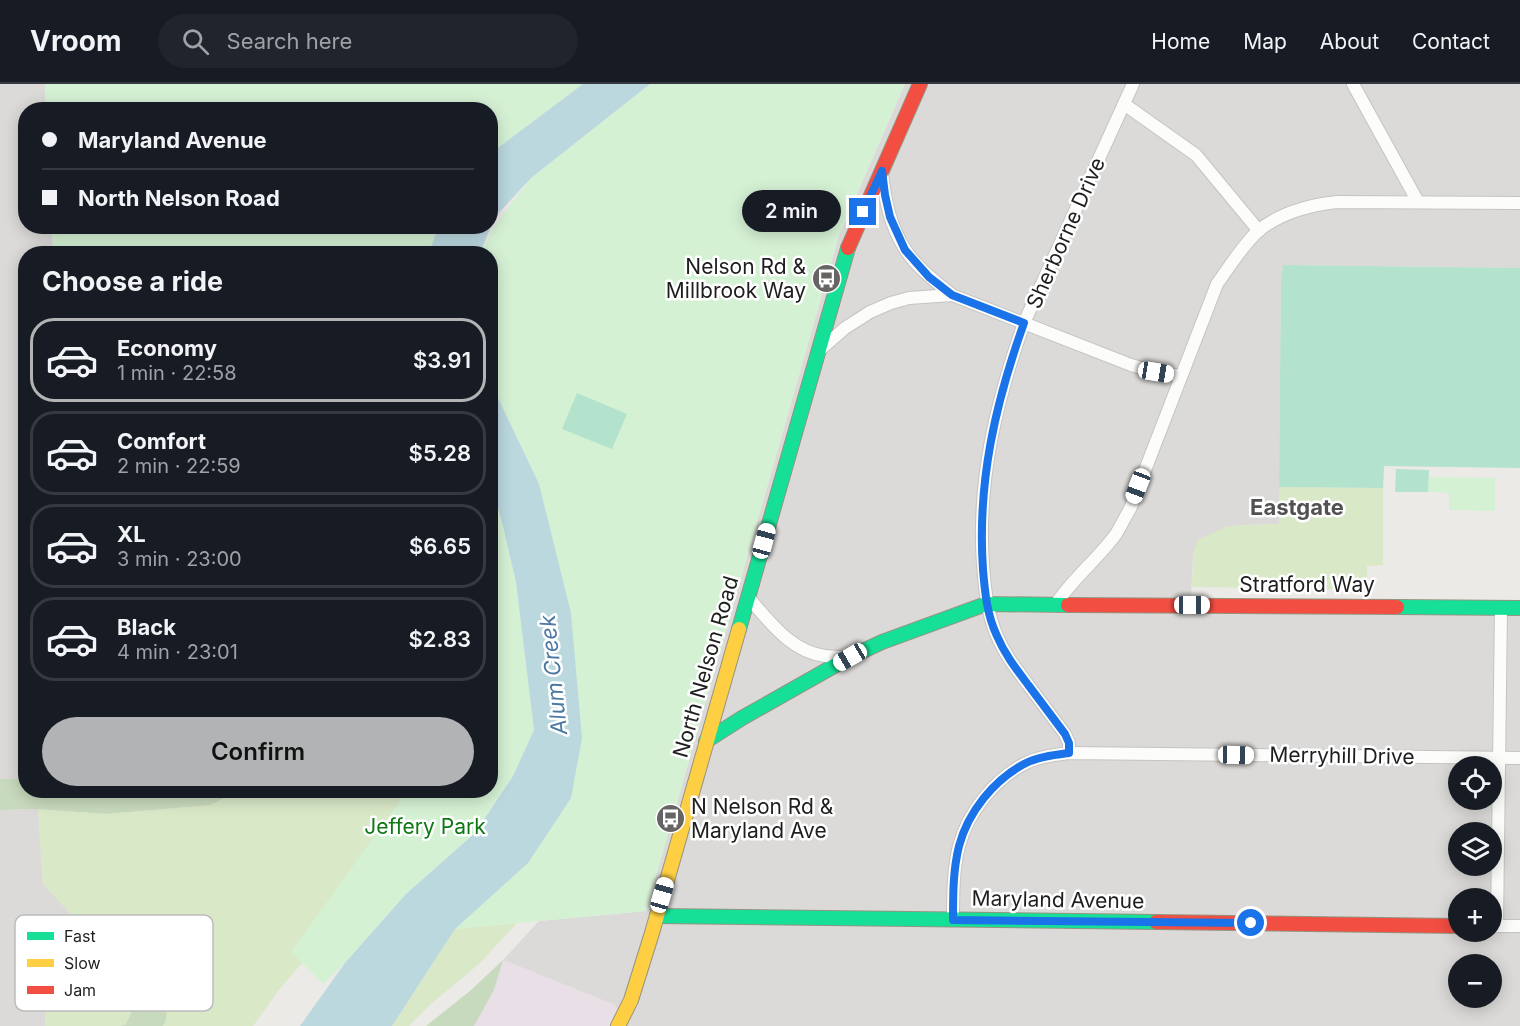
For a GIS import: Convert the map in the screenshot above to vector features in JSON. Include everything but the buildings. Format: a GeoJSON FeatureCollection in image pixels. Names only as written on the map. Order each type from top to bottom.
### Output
{"type":"FeatureCollection","features":[{"type":"Feature","properties":{"kind":"street","name":"North Nelson Road"},"geometry":{"type":"LineString","coordinates":[[618,1026],[636,984],[657,916],[849,243],[920,84]]}},
{"type":"Feature","properties":{"kind":"street","name":"Sherborne Drive"},"geometry":{"type":"LineString","coordinates":[[1069,753],[1069,743],[1065,734],[1009,660],[996,636],[986,604],[982,546],[983,487],[998,407],[1024,323],[1133,84]]}},
{"type":"Feature","properties":{"kind":"street"},"geometry":{"type":"LineString","coordinates":[[1353,84],[1418,202]]}},
{"type":"Feature","properties":{"kind":"street"},"geometry":{"type":"LineString","coordinates":[[1124,104],[1196,155],[1259,231]]}},
{"type":"Feature","properties":{"kind":"street"},"geometry":{"type":"LineString","coordinates":[[882,171],[890,217],[905,250],[929,277],[952,295],[1131,365],[1180,376]]}},
{"type":"Feature","properties":{"kind":"street"},"geometry":{"type":"LineString","coordinates":[[1056,604],[1064,591],[1116,534],[1130,508],[1217,284],[1237,254],[1259,231],[1281,216],[1321,204],[1354,201],[1520,202]]}},
{"type":"Feature","properties":{"kind":"street"},"geometry":{"type":"LineString","coordinates":[[818,352],[845,328],[870,312],[891,303],[909,298],[952,295]]}},
{"type":"Feature","properties":{"kind":"street"},"geometry":{"type":"LineString","coordinates":[[748,597],[777,631],[799,647],[824,656],[850,657]]}},
{"type":"Feature","properties":{"kind":"street"},"geometry":{"type":"LineString","coordinates":[[706,741],[850,657],[882,642],[986,604]]}},
{"type":"Feature","properties":{"kind":"street","name":"Stratford Way"},"geometry":{"type":"LineString","coordinates":[[986,604],[1520,608]]}},
{"type":"Feature","properties":{"kind":"street"},"geometry":{"type":"LineString","coordinates":[[1500,756],[1501,608]]}},
{"type":"Feature","properties":{"kind":"street","name":"Merryhill Drive"},"geometry":{"type":"LineString","coordinates":[[953,920],[954,877],[960,843],[972,816],[989,790],[1025,763],[1069,753],[1448,757]]}},
{"type":"Feature","properties":{"kind":"street","name":"Merryhill Drive"},"geometry":{"type":"LineString","coordinates":[[1502,758],[1520,758]]}},
{"type":"Feature","properties":{"kind":"street"},"geometry":{"type":"LineString","coordinates":[[1495,888],[1498,810]]}},
{"type":"Feature","properties":{"kind":"street","name":"Maryland Avenue"},"geometry":{"type":"LineString","coordinates":[[657,916],[1448,926]]}},
{"type":"Feature","properties":{"kind":"street"},"geometry":{"type":"LineString","coordinates":[[1502,926],[1520,926]]}},
{"type":"Feature","properties":{"kind":"shaded area"},"geometry":{"type":"Polygon","coordinates":[[[0,84],[45,84],[46,102],[18,102],[18,234],[52,234],[53,246],[18,246],[18,779],[0,779],[0,84]]]}},
{"type":"Feature","properties":{"kind":"shaded area"},"geometry":{"type":"Polygon","coordinates":[[[905,84],[1520,84],[1520,268],[1283,265],[1279,524],[1225,527],[1193,554],[1191,599],[1520,603],[1520,1026],[622,1026],[615,1005],[503,960],[539,921],[646,911],[839,235],[905,84]]]}},
{"type":"Feature","properties":{"kind":"shaded area"},"geometry":{"type":"Polygon","coordinates":[[[38,809],[43,884],[72,915],[15,915],[15,1011],[46,1011],[45,1026],[0,1026],[0,810],[38,809]]]}},
{"type":"Feature","properties":{"kind":"shaded area"},"geometry":{"type":"Polygon","coordinates":[[[503,960],[615,1005],[622,1026],[474,1026],[494,990],[503,960]]]}},
{"type":"Feature","properties":{"kind":"green space"},"geometry":{"type":"Polygon","coordinates":[[[45,84],[583,84],[498,148],[498,102],[46,102],[45,84]]]}},
{"type":"Feature","properties":{"kind":"green space"},"geometry":{"type":"Polygon","coordinates":[[[650,84],[905,84],[839,235],[646,911],[455,929],[540,790],[539,484],[498,398],[498,246],[484,246],[490,234],[498,234],[498,221],[531,178],[650,84]]]}},
{"type":"Feature","properties":{"kind":"green space"},"geometry":{"type":"Polygon","coordinates":[[[52,234],[436,234],[432,246],[53,246],[52,234]]]}},
{"type":"Feature","properties":{"kind":"green space"},"geometry":{"type":"Polygon","coordinates":[[[1283,265],[1520,268],[1520,468],[1384,466],[1383,488],[1279,487],[1283,265]]]}},
{"type":"Feature","properties":{"kind":"green space"},"geometry":{"type":"Polygon","coordinates":[[[577,393],[627,414],[612,449],[562,429],[577,393]]]}},
{"type":"Feature","properties":{"kind":"green space"},"geometry":{"type":"Polygon","coordinates":[[[1396,469],[1429,470],[1428,492],[1395,492],[1396,469]]]}},
{"type":"Feature","properties":{"kind":"green space"},"geometry":{"type":"Polygon","coordinates":[[[1429,477],[1495,478],[1495,511],[1449,510],[1449,493],[1428,492],[1429,477]]]}},
{"type":"Feature","properties":{"kind":"green space"},"geometry":{"type":"Polygon","coordinates":[[[1279,487],[1383,488],[1383,565],[1367,566],[1367,590],[1192,587],[1193,554],[1198,540],[1225,527],[1279,524],[1279,487]]]}},
{"type":"Feature","properties":{"kind":"green space","name":"Jeffery Park"},"geometry":{"type":"Polygon","coordinates":[[[498,508],[516,582],[534,730],[513,776],[475,833],[406,894],[345,963],[323,984],[291,952],[402,798],[498,798],[498,508]]]}},
{"type":"Feature","properties":{"kind":"green space"},"geometry":{"type":"Polygon","coordinates":[[[0,779],[18,779],[18,798],[224,798],[211,805],[106,814],[38,809],[0,810],[0,779]]]}},
{"type":"Feature","properties":{"kind":"green space"},"geometry":{"type":"Polygon","coordinates":[[[224,798],[441,798],[279,990],[253,1026],[163,1026],[166,1020],[160,1011],[213,1011],[213,915],[71,915],[43,884],[38,809],[106,814],[211,805],[224,798]]]}},
{"type":"Feature","properties":{"kind":"green space"},"geometry":{"type":"Polygon","coordinates":[[[517,923],[479,964],[431,1004],[409,1026],[392,1026],[455,929],[517,923]]]}},
{"type":"Feature","properties":{"kind":"green space"},"geometry":{"type":"Polygon","coordinates":[[[503,960],[494,990],[474,1026],[426,1026],[470,991],[503,960]]]}},
{"type":"Feature","properties":{"kind":"green space"},"geometry":{"type":"Polygon","coordinates":[[[46,1011],[132,1011],[126,1024],[120,1026],[45,1026],[46,1011]]]}},
{"type":"Feature","properties":{"kind":"green space"},"geometry":{"type":"Polygon","coordinates":[[[132,1011],[166,1011],[163,1026],[120,1026],[126,1024],[132,1011]]]}},
{"type":"Feature","properties":{"kind":"water"},"geometry":{"type":"Polygon","coordinates":[[[583,84],[650,84],[531,178],[498,214],[498,148],[583,84]]]}},
{"type":"Feature","properties":{"kind":"water"},"geometry":{"type":"Polygon","coordinates":[[[436,234],[488,234],[483,246],[431,246],[436,234]]]}},
{"type":"Feature","properties":{"kind":"water","name":"Alum Creek"},"geometry":{"type":"Polygon","coordinates":[[[498,398],[539,484],[571,613],[582,738],[571,798],[528,863],[455,929],[392,1026],[300,1026],[345,963],[406,894],[475,833],[513,776],[534,730],[516,582],[498,508],[498,398]]]}},
{"type":"Feature","properties":{"kind":"traffic: fast"},"geometry":{"type":"LineString","coordinates":[[739,629],[848,248]]}},
{"type":"Feature","properties":{"kind":"traffic: fast"},"geometry":{"type":"LineString","coordinates":[[706,741],[850,657],[882,642],[986,604],[1068,605]]}},
{"type":"Feature","properties":{"kind":"traffic: fast"},"geometry":{"type":"LineString","coordinates":[[1397,607],[1520,608]]}},
{"type":"Feature","properties":{"kind":"traffic: fast"},"geometry":{"type":"LineString","coordinates":[[657,916],[1156,922]]}},
{"type":"Feature","properties":{"kind":"traffic: slow"},"geometry":{"type":"LineString","coordinates":[[618,1026],[631,1000],[652,933],[739,629]]}},
{"type":"Feature","properties":{"kind":"traffic: jam"},"geometry":{"type":"LineString","coordinates":[[848,248],[920,84]]}},
{"type":"Feature","properties":{"kind":"traffic: jam"},"geometry":{"type":"LineString","coordinates":[[1068,605],[1397,607]]}},
{"type":"Feature","properties":{"kind":"traffic: jam"},"geometry":{"type":"LineString","coordinates":[[1156,922],[1448,926]]}},
{"type":"Feature","properties":{"kind":"place","name":"Nelson Rd & Millbrook Way"},"geometry":{"type":"Point","coordinates":[827,279]}},
{"type":"Feature","properties":{"kind":"place","name":"N Nelson Rd & Maryland Ave"},"geometry":{"type":"Point","coordinates":[670,819]}},
{"type":"Feature","properties":{"kind":"district","name":"Eastgate"},"geometry":{"type":"Point","coordinates":[1297,507]}},
{"type":"Feature","properties":{"kind":"route"},"geometry":{"type":"LineString","coordinates":[[863,212],[882,171],[890,217],[905,250],[929,277],[952,295],[1024,323],[998,407],[983,487],[982,546],[986,604],[996,636],[1009,660],[1065,734],[1069,743],[1069,753],[1025,763],[989,790],[981,801],[960,843],[955,865],[953,920],[1251,923]]}}]}
